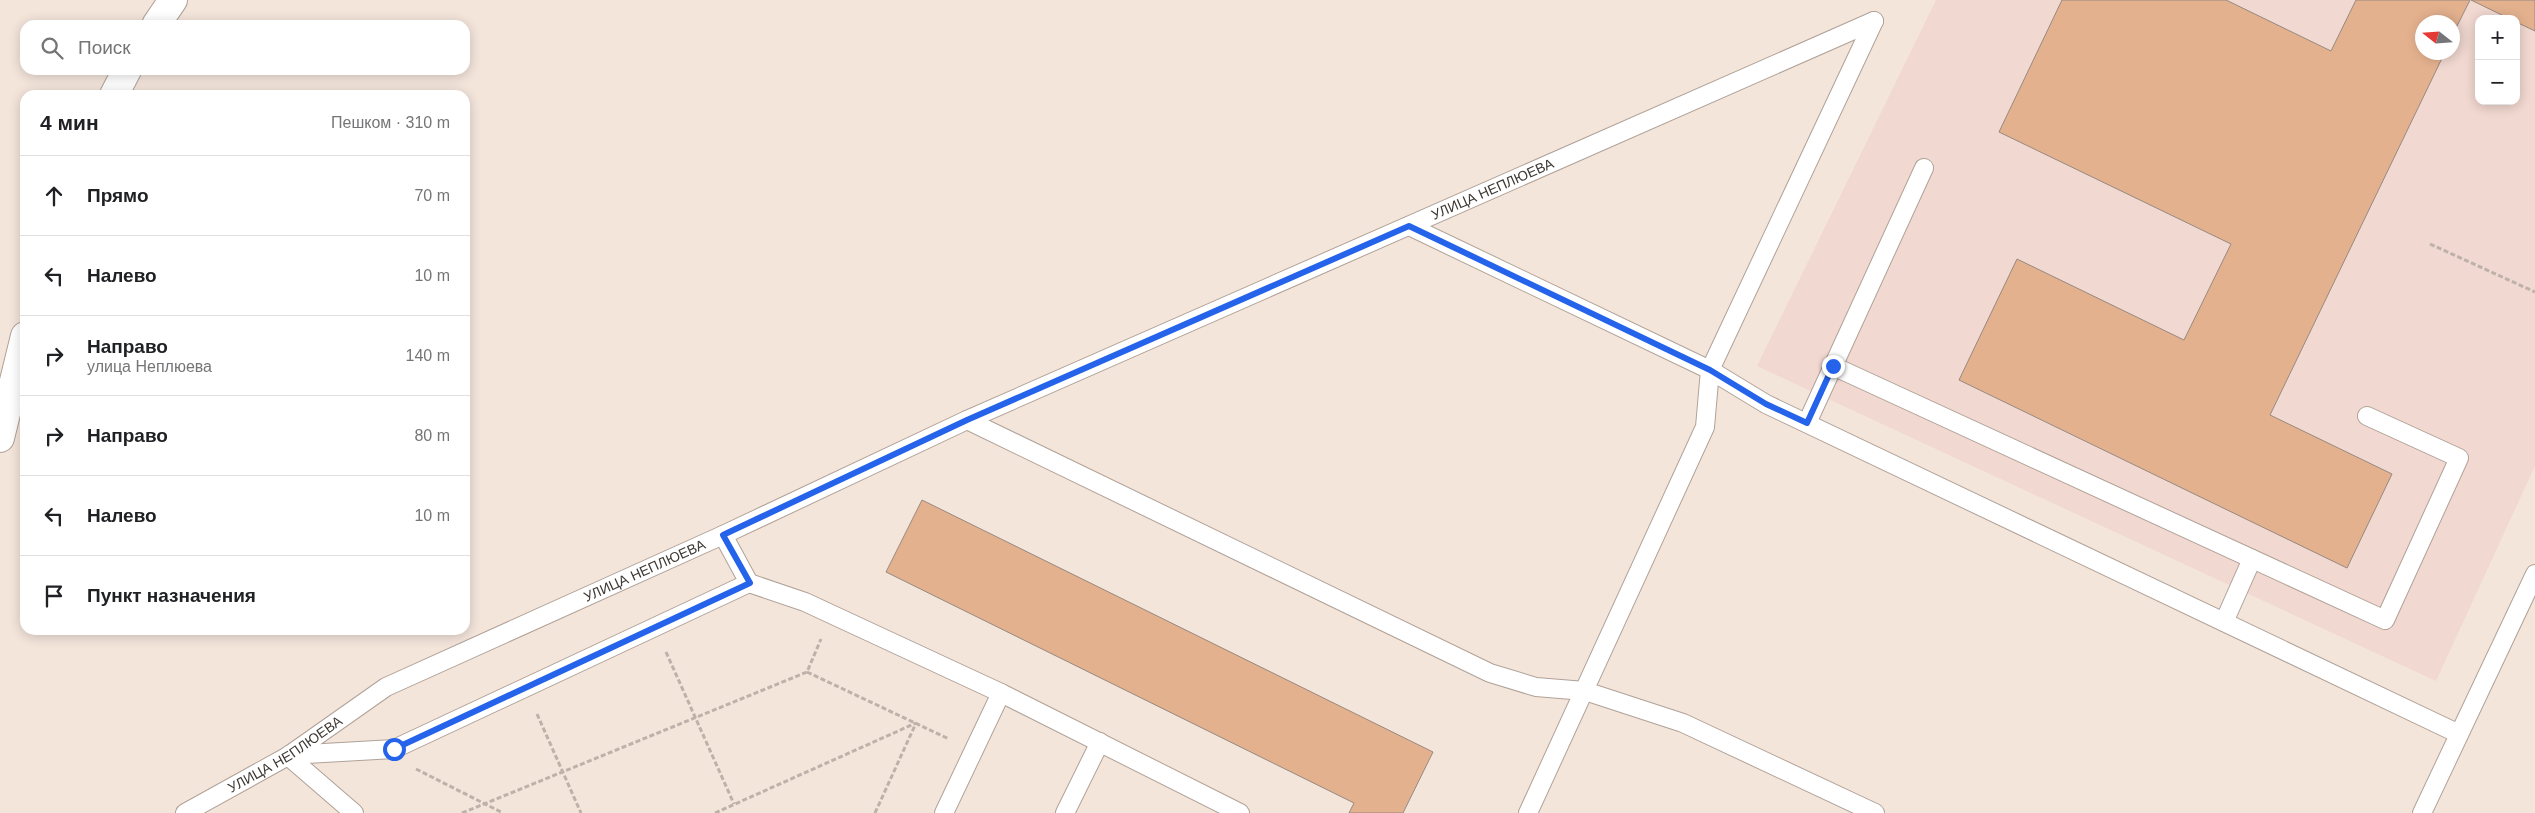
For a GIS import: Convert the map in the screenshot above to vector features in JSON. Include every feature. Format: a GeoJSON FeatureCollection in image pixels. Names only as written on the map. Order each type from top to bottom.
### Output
{"type":"FeatureCollection","features":[{"type":"Feature","properties":{"kind":"main road"},"geometry":{"type":"LineString","coordinates":[[159,20],[172,0]]}},
{"type":"Feature","properties":{"kind":"main road"},"geometry":{"type":"LineString","coordinates":[[117,90],[124,75]]}},
{"type":"Feature","properties":{"kind":"main road"},"geometry":{"type":"LineString","coordinates":[[0,438],[20,356]]}},
{"type":"Feature","properties":{"kind":"lane","name":"УЛИЦА НЕПЛЮЕВА"},"geometry":{"type":"LineString","coordinates":[[194,810],[288,756],[386,687],[723,535],[967,420],[1874,21],[1710,370]]}},
{"type":"Feature","properties":{"kind":"lane"},"geometry":{"type":"LineString","coordinates":[[1807,423],[1924,168]]}},
{"type":"Feature","properties":{"kind":"lane"},"geometry":{"type":"LineString","coordinates":[[1409,226],[1710,370],[1766,404],[2459,734]]}},
{"type":"Feature","properties":{"kind":"lane"},"geometry":{"type":"LineString","coordinates":[[1833,366],[2385,620],[2459,458],[2367,416]]}},
{"type":"Feature","properties":{"kind":"lane"},"geometry":{"type":"LineString","coordinates":[[1528,813],[1705,427],[1710,370]]}},
{"type":"Feature","properties":{"kind":"lane"},"geometry":{"type":"LineString","coordinates":[[967,420],[1490,673],[1536,687],[1585,691],[1683,723],[1875,813]]}},
{"type":"Feature","properties":{"kind":"lane"},"geometry":{"type":"LineString","coordinates":[[723,535],[750,583],[831,614],[1001,693],[1240,813]]}},
{"type":"Feature","properties":{"kind":"lane"},"geometry":{"type":"LineString","coordinates":[[2224,622],[2252,559]]}},
{"type":"Feature","properties":{"kind":"lane"},"geometry":{"type":"LineString","coordinates":[[2422,813],[2535,574]]}},
{"type":"Feature","properties":{"kind":"lane"},"geometry":{"type":"LineString","coordinates":[[288,756],[394,749],[750,583]]}},
{"type":"Feature","properties":{"kind":"lane"},"geometry":{"type":"LineString","coordinates":[[944,813],[1001,693]]}},
{"type":"Feature","properties":{"kind":"lane"},"geometry":{"type":"LineString","coordinates":[[1065,813],[1100,742]]}},
{"type":"Feature","properties":{"kind":"lane"},"geometry":{"type":"LineString","coordinates":[[288,756],[354,813]]}},
{"type":"Feature","properties":{"kind":"path"},"geometry":{"type":"LineString","coordinates":[[2430,244],[2535,292]]}},
{"type":"Feature","properties":{"kind":"path"},"geometry":{"type":"LineString","coordinates":[[462,813],[807,672],[831,614]]}},
{"type":"Feature","properties":{"kind":"path"},"geometry":{"type":"LineString","coordinates":[[655,627],[734,804]]}},
{"type":"Feature","properties":{"kind":"path"},"geometry":{"type":"LineString","coordinates":[[807,672],[974,751]]}},
{"type":"Feature","properties":{"kind":"path"},"geometry":{"type":"LineString","coordinates":[[525,688],[581,813]]}},
{"type":"Feature","properties":{"kind":"path"},"geometry":{"type":"LineString","coordinates":[[715,813],[916,723]]}},
{"type":"Feature","properties":{"kind":"path"},"geometry":{"type":"LineString","coordinates":[[875,813],[916,723]]}},
{"type":"Feature","properties":{"kind":"path"},"geometry":{"type":"LineString","coordinates":[[377,750],[503,813]]}},
{"type":"Feature","properties":{"kind":"shaded area"},"geometry":{"type":"Polygon","coordinates":[[[1936,0],[2535,0],[2535,466],[2436,681],[1757,366],[1936,0]]]}},
{"type":"Feature","properties":{"kind":"building"},"geometry":{"type":"Polygon","coordinates":[[[2062,0],[2226,0],[2331,51],[2356,0],[2470,0],[2460,20],[2460,15],[2415,15],[2415,60],[2441,60],[2270,415],[2392,474],[2347,568],[1959,380],[2017,259],[2184,340],[2231,244],[1999,132],[2062,0]]]}},
{"type":"Feature","properties":{"kind":"building"},"geometry":{"type":"Polygon","coordinates":[[[2471,0],[2535,0],[2535,31],[2520,24],[2520,15],[2502,15],[2471,0]]]}},
{"type":"Feature","properties":{"kind":"building"},"geometry":{"type":"Polygon","coordinates":[[[922,500],[1433,752],[1403,813],[1349,813],[1354,803],[886,572],[922,500]]]}},
{"type":"Feature","properties":{"kind":"route"},"geometry":{"type":"LineString","coordinates":[[394,749],[750,583],[723,535],[967,420],[1409,226],[1710,370],[1766,404],[1807,423],[1833,366]]}}]}
